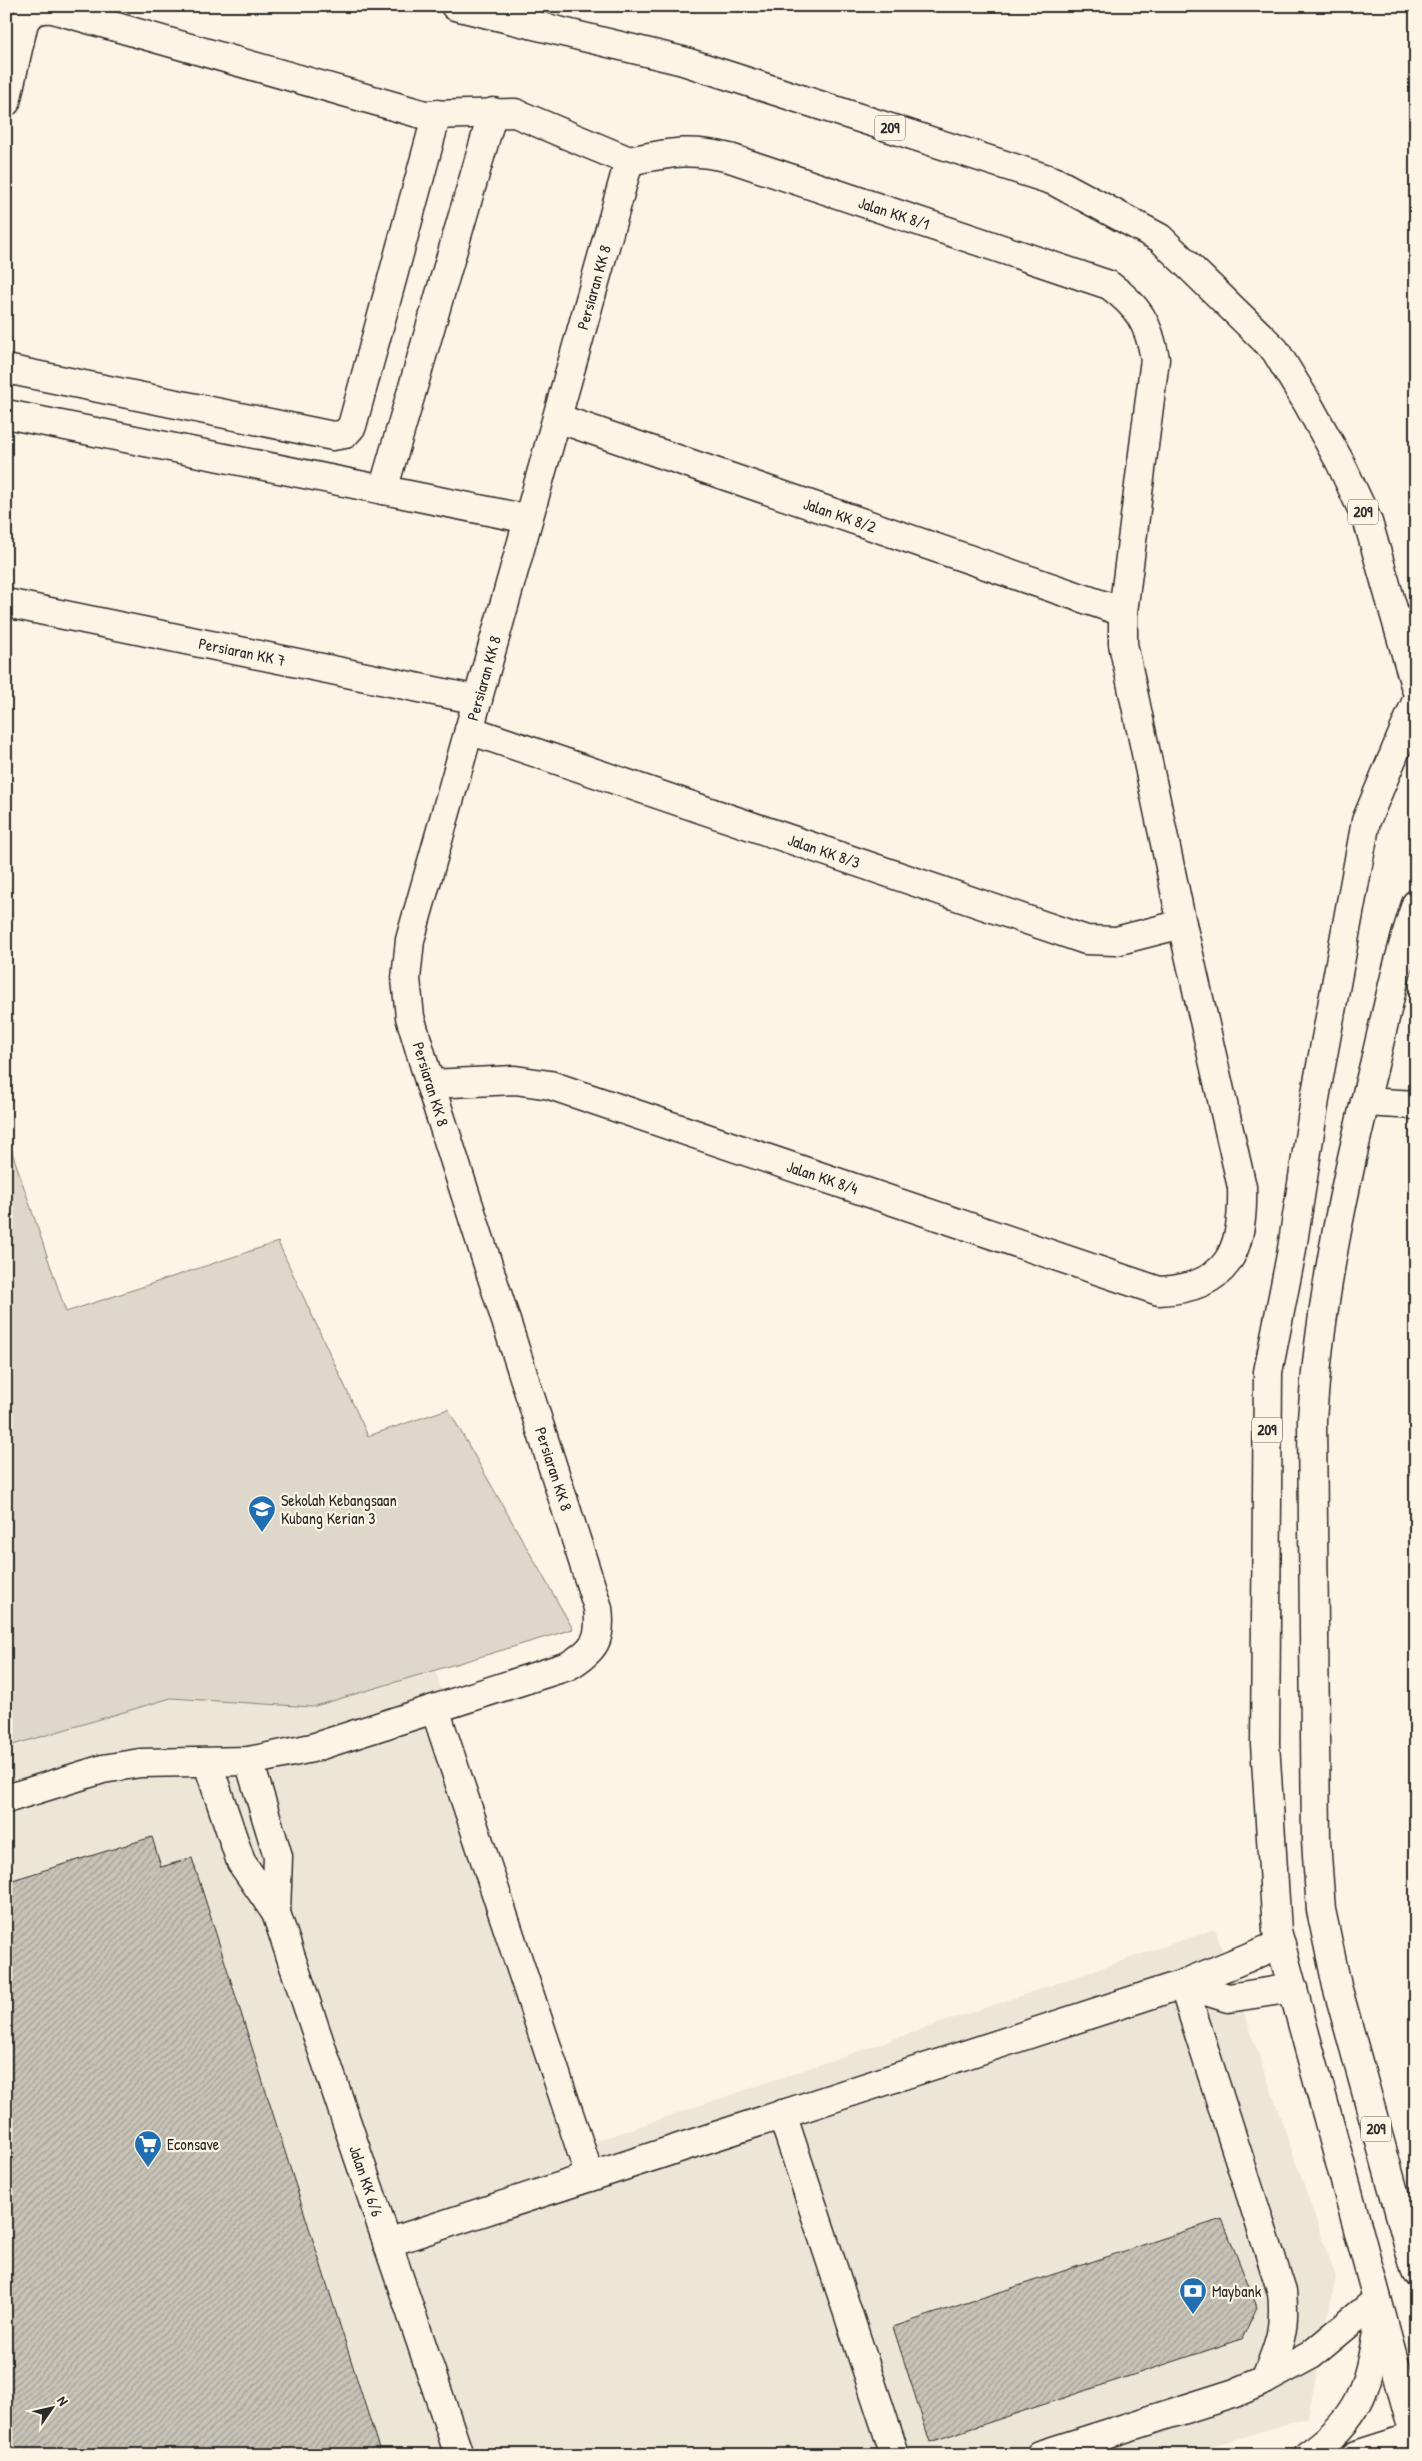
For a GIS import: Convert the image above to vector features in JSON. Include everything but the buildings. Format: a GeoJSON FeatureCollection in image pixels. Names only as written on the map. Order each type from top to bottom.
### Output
{"type":"FeatureCollection","features":[{"type":"Feature","properties":{"kind":"street","name":"209"},"geometry":{"type":"LineString","coordinates":[[455,6],[683,62],[1044,178],[1160,238],[1275,350],[1313,412],[1340,462],[1368,522],[1416,689]]}},
{"type":"Feature","properties":{"kind":"street"},"geometry":{"type":"LineString","coordinates":[[6,102],[24,22],[28,15],[44,8],[425,115],[515,113],[629,161]]}},
{"type":"Feature","properties":{"kind":"street"},"geometry":{"type":"LineString","coordinates":[[383,490],[493,112]]}},
{"type":"Feature","properties":{"kind":"street"},"geometry":{"type":"LineString","coordinates":[[6,369],[332,436],[345,434],[352,426],[437,114]]}},
{"type":"Feature","properties":{"kind":"street","name":"Jalan KK 8/1"},"geometry":{"type":"LineString","coordinates":[[629,161],[680,151],[706,152],[730,158],[1109,285],[1130,300],[1144,320],[1151,339],[1155,359],[1123,612],[1123,644],[1182,924],[1242,1187],[1243,1211],[1237,1241],[1227,1262],[1208,1280]]}},
{"type":"Feature","properties":{"kind":"street","name":"Persiaran KK 8"},"geometry":{"type":"LineString","coordinates":[[6,1799],[103,1769],[140,1763],[208,1764],[249,1761],[312,1748],[568,1666],[584,1656],[596,1643],[600,1626],[598,1608],[430,1084],[410,1017],[406,980],[410,940],[629,161]]}},
{"type":"Feature","properties":{"kind":"street"},"geometry":{"type":"LineString","coordinates":[[6,414],[528,518]]}},
{"type":"Feature","properties":{"kind":"street","name":"Jalan KK 8/2"},"geometry":{"type":"LineString","coordinates":[[557,418],[1123,612]]}},
{"type":"Feature","properties":{"kind":"street","name":"Persiaran KK 7"},"geometry":{"type":"LineString","coordinates":[[6,603],[478,700]]}},
{"type":"Feature","properties":{"kind":"street","name":"209"},"geometry":{"type":"LineString","coordinates":[[1415,2438],[1277,1931],[1265,1744],[1268,1372],[1291,1255],[1316,1093],[1366,821],[1416,702]]}},
{"type":"Feature","properties":{"kind":"street","name":"Jalan KK 8/3"},"geometry":{"type":"LineString","coordinates":[[469,730],[1086,940],[1116,941],[1182,924]]}},
{"type":"Feature","properties":{"kind":"street","name":"209"},"geometry":{"type":"LineString","coordinates":[[1416,904],[1411,935],[1365,1102],[1333,1249],[1316,1361],[1312,1419],[1316,1841],[1322,1910],[1337,1986],[1416,2272]]}},
{"type":"Feature","properties":{"kind":"street","name":"Jalan KK 8/4"},"geometry":{"type":"LineString","coordinates":[[430,1084],[515,1080],[550,1085],[1158,1291],[1184,1290],[1208,1280]]}},
{"type":"Feature","properties":{"kind":"street"},"geometry":{"type":"LineString","coordinates":[[1365,1102],[1416,1105]]}},
{"type":"Feature","properties":{"kind":"street"},"geometry":{"type":"LineString","coordinates":[[435,1709],[590,2177]]}},
{"type":"Feature","properties":{"kind":"street","name":"Jalan KK 6/6"},"geometry":{"type":"LineString","coordinates":[[249,1761],[278,1856],[276,1912]]}},
{"type":"Feature","properties":{"kind":"street","name":"Jalan KK 6/6"},"geometry":{"type":"LineString","coordinates":[[208,1764],[241,1862],[276,1912],[457,2453]]}},
{"type":"Feature","properties":{"kind":"street"},"geometry":{"type":"LineString","coordinates":[[386,2243],[1183,1984],[1281,1944]]}},
{"type":"Feature","properties":{"kind":"street"},"geometry":{"type":"LineString","coordinates":[[1183,1984],[1228,1998],[1293,1988]]}},
{"type":"Feature","properties":{"kind":"street"},"geometry":{"type":"LineString","coordinates":[[1183,1984],[1282,2292],[1285,2316],[1280,2342],[1265,2380]]}},
{"type":"Feature","properties":{"kind":"street"},"geometry":{"type":"LineString","coordinates":[[782,2114],[895,2455]]}},
{"type":"Feature","properties":{"kind":"street"},"geometry":{"type":"LineString","coordinates":[[1040,2455],[1235,2393],[1265,2380],[1311,2355],[1379,2306]]}},
{"type":"Feature","properties":{"kind":"street"},"geometry":{"type":"LineString","coordinates":[[1308,2455],[1344,2425],[1367,2384],[1379,2306]]}},
{"type":"Feature","properties":{"kind":"street"},"geometry":{"type":"LineString","coordinates":[[1356,2455],[1415,2438]]}},
{"type":"Feature","properties":{"kind":"shaded area"},"geometry":{"type":"Polygon","coordinates":[[[6,1134],[65,1312],[278,1242],[368,1436],[448,1409],[573,1629],[435,1670],[593,2142],[1215,1929],[1336,2277],[1308,2417],[1186,2455],[6,2455],[6,1134]]]}},
{"type":"Feature","properties":{"kind":"shaded area","name":"Sekolah Kebangsaan Kubang Kerian 3"},"geometry":{"type":"Polygon","coordinates":[[[6,1134],[66,1312],[278,1242],[368,1436],[448,1409],[573,1629],[312,1707],[171,1698],[6,1747],[6,1134]]]}},
{"type":"Feature","properties":{"kind":"place","name":"Sekolah Kebangsaan Kubang Kerian 3"},"geometry":{"type":"Point","coordinates":[262,1533]}},
{"type":"Feature","properties":{"kind":"place","name":"Econsave"},"geometry":{"type":"Point","coordinates":[148,2168]}},
{"type":"Feature","properties":{"kind":"place","name":"Maybank"},"geometry":{"type":"Point","coordinates":[1193,2315]}}]}
